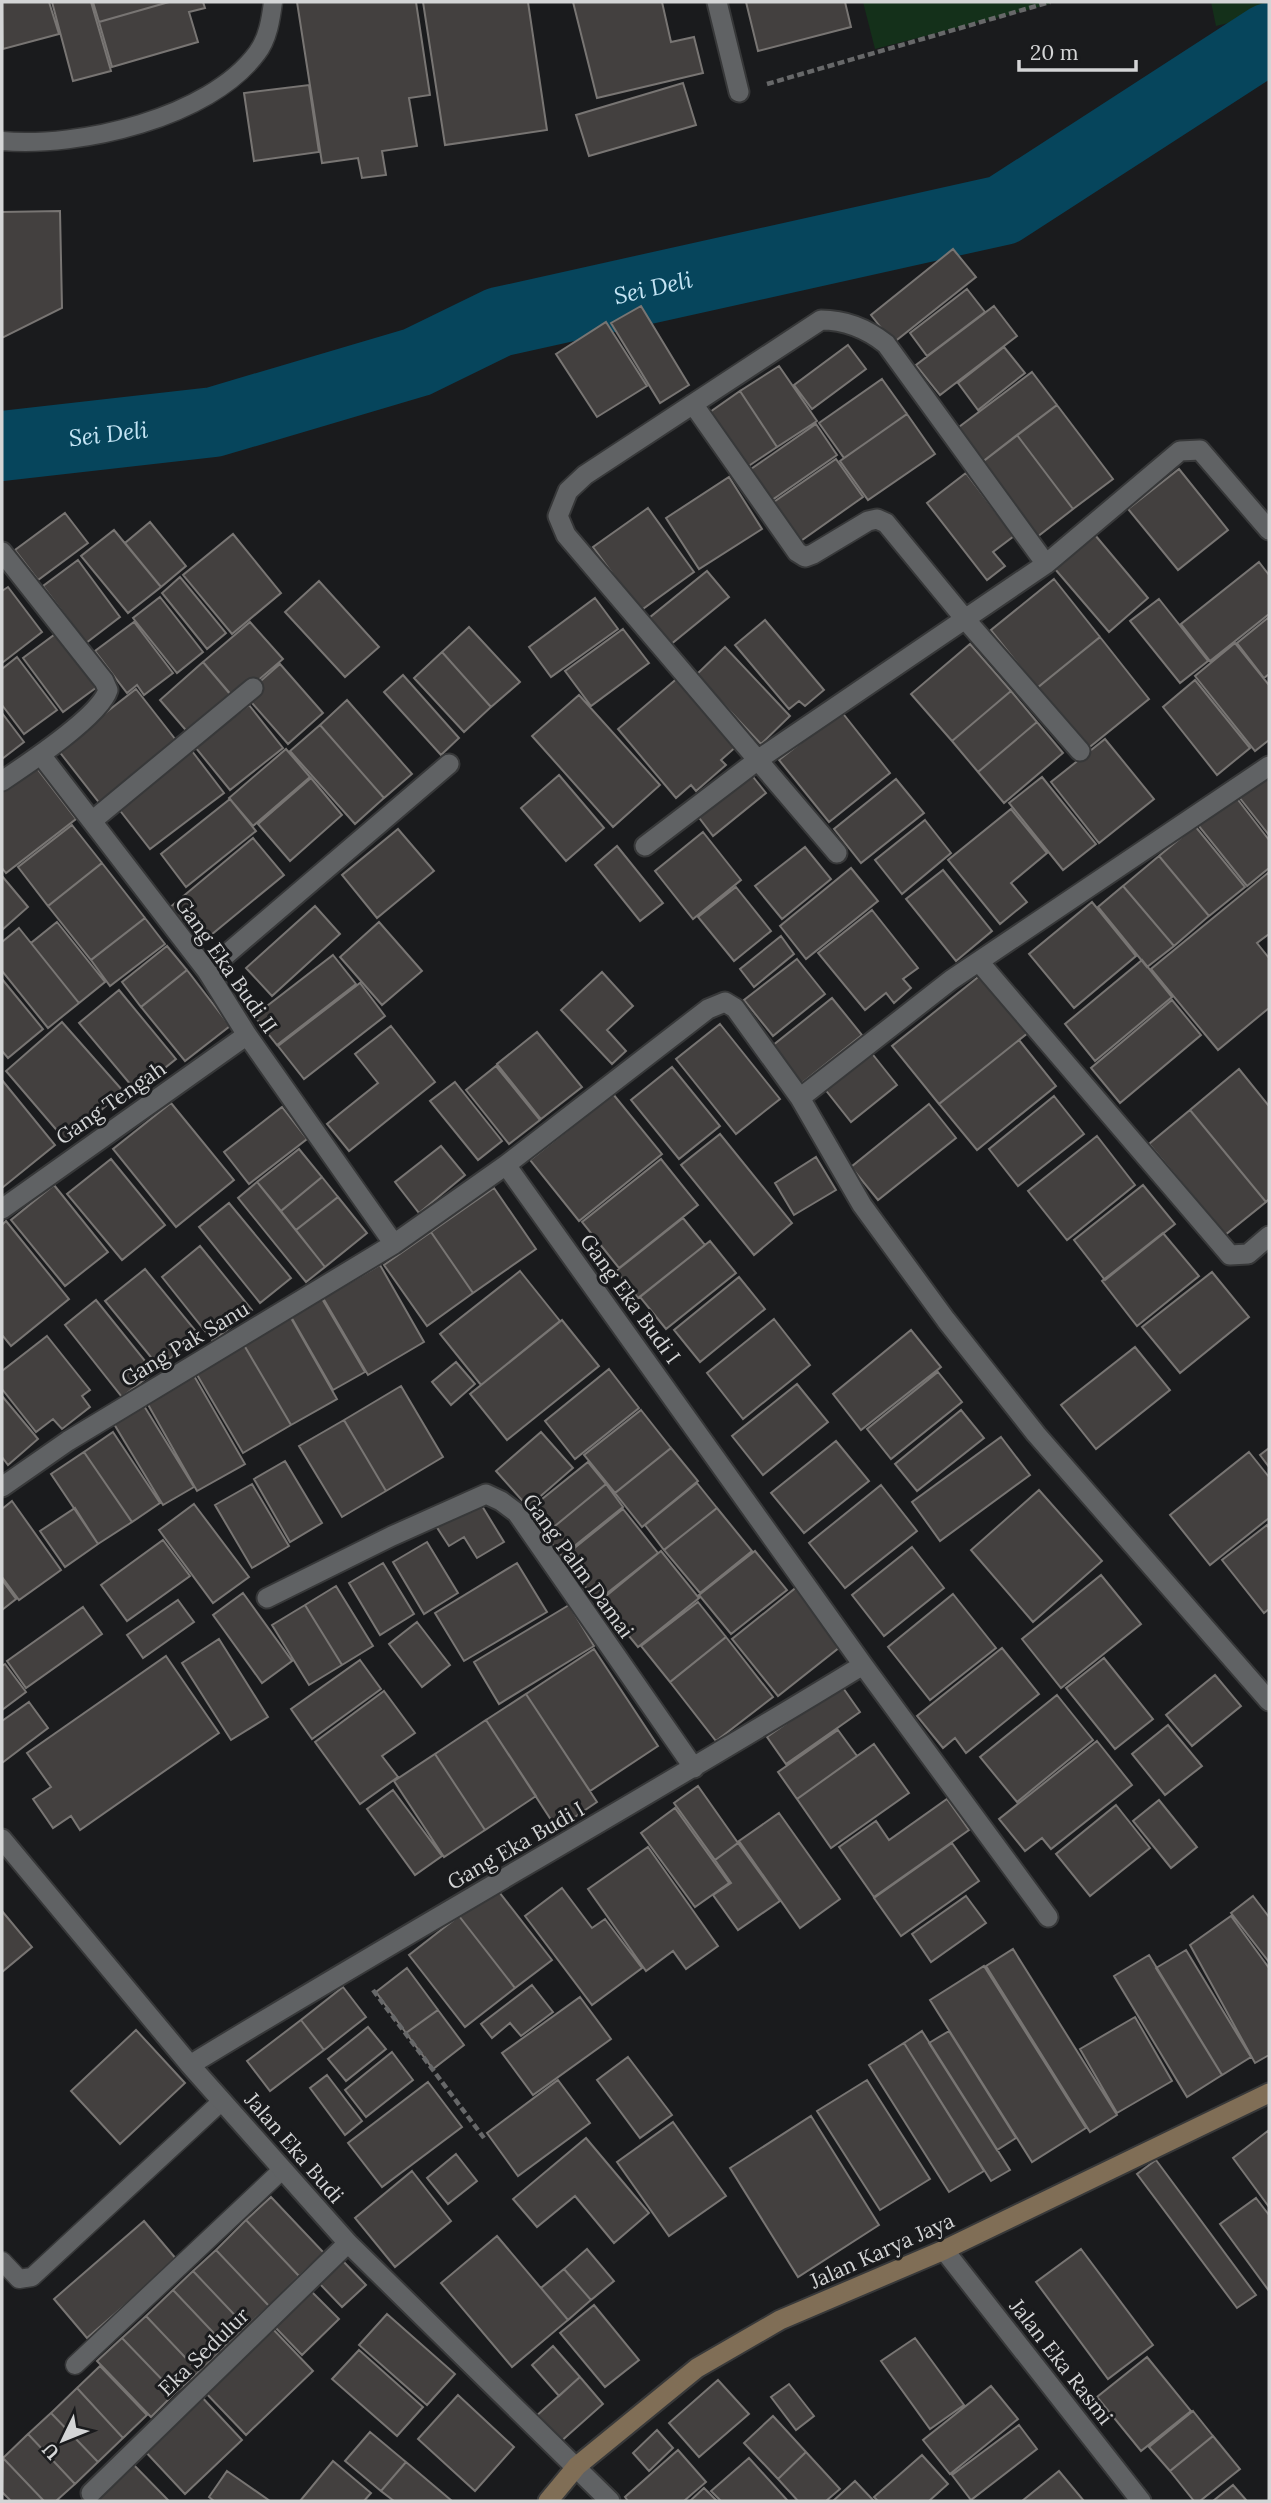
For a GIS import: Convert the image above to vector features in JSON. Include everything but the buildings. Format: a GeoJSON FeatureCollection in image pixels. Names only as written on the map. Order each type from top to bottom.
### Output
{"type":"FeatureCollection","features":[{"type":"Feature","properties":{"kind":"main road","name":"Jalan Karya Jaya"},"geometry":{"type":"LineString","coordinates":[[548,2501],[577,2466],[697,2368],[780,2320],[944,2250],[1269,2094]]}},
{"type":"Feature","properties":{"kind":"street"},"geometry":{"type":"LineString","coordinates":[[718,2],[739,92]]}},
{"type":"Feature","properties":{"kind":"street"},"geometry":{"type":"LineString","coordinates":[[837,853],[565,535],[558,516],[568,491],[585,475],[821,320],[838,320],[869,330],[886,344],[1046,564]]}},
{"type":"Feature","properties":{"kind":"street"},"geometry":{"type":"LineString","coordinates":[[693,404],[797,552],[805,556],[813,554],[868,520],[877,519],[886,523],[1080,751]]}},
{"type":"Feature","properties":{"kind":"street"},"geometry":{"type":"LineString","coordinates":[[645,846],[759,759],[1046,564],[1180,451],[1200,450],[1269,530]]}},
{"type":"Feature","properties":{"kind":"street"},"geometry":{"type":"LineString","coordinates":[[2,552],[107,686],[103,701],[41,755],[2,781]]}},
{"type":"Feature","properties":{"kind":"street"},"geometry":{"type":"LineString","coordinates":[[92,821],[253,688]]}},
{"type":"Feature","properties":{"kind":"street","name":"Gang Eka Budi II"},"geometry":{"type":"LineString","coordinates":[[41,755],[208,971],[247,1035],[394,1244]]}},
{"type":"Feature","properties":{"kind":"street"},"geometry":{"type":"LineString","coordinates":[[208,971],[449,764]]}},
{"type":"Feature","properties":{"kind":"street"},"geometry":{"type":"LineString","coordinates":[[800,1098],[951,980],[1269,766]]}},
{"type":"Feature","properties":{"kind":"street"},"geometry":{"type":"LineString","coordinates":[[980,963],[1230,1255],[1248,1254],[1266,1244]]}},
{"type":"Feature","properties":{"kind":"street","name":"Gang Pak Sanu"},"geometry":{"type":"LineString","coordinates":[[2,1487],[68,1441],[394,1244],[506,1165],[716,1004],[725,1002],[735,1008],[800,1098],[862,1205],[946,1320],[1036,1434],[1269,1701]]}},
{"type":"Feature","properties":{"kind":"street","name":"Gang Tengah"},"geometry":{"type":"LineString","coordinates":[[2,1209],[247,1035]]}},
{"type":"Feature","properties":{"kind":"street","name":"Gang Eka Budi I"},"geometry":{"type":"LineString","coordinates":[[506,1165],[863,1665],[1048,1917]]}},
{"type":"Feature","properties":{"kind":"street","name":"Gang Palm Damai"},"geometry":{"type":"LineString","coordinates":[[267,1598],[392,1536],[486,1494],[501,1500],[517,1513],[694,1769]]}},
{"type":"Feature","properties":{"kind":"street","name":"Gang Eka Budi I"},"geometry":{"type":"LineString","coordinates":[[190,2065],[354,1965],[694,1769],[863,1665]]}},
{"type":"Feature","properties":{"kind":"street","name":"Jalan Eka Budi"},"geometry":{"type":"LineString","coordinates":[[2,1839],[190,2065],[348,2243],[610,2501]]}},
{"type":"Feature","properties":{"kind":"street","name":"Eka Sedulur"},"geometry":{"type":"LineString","coordinates":[[91,2493],[348,2243]]}},
{"type":"Feature","properties":{"kind":"street","name":"Jalan Eka Rasmi"},"geometry":{"type":"LineString","coordinates":[[944,2250],[1141,2501]]}},
{"type":"Feature","properties":{"kind":"lane"},"geometry":{"type":"LineString","coordinates":[[2,141],[40,142],[100,133],[156,118],[197,103],[234,78],[259,51],[271,20],[273,2]]}},
{"type":"Feature","properties":{"kind":"lane"},"geometry":{"type":"LineString","coordinates":[[2,2261],[19,2278],[32,2277],[222,2101]]}},
{"type":"Feature","properties":{"kind":"lane"},"geometry":{"type":"LineString","coordinates":[[75,2365],[282,2170]]}},
{"type":"Feature","properties":{"kind":"path"},"geometry":{"type":"LineString","coordinates":[[739,92],[1050,2]]}},
{"type":"Feature","properties":{"kind":"path"},"geometry":{"type":"LineString","coordinates":[[354,1965],[484,2138]]}},
{"type":"Feature","properties":{"kind":"green space"},"geometry":{"type":"Polygon","coordinates":[[[863,2],[1050,2],[1050,4],[875,49],[863,2]]]}},
{"type":"Feature","properties":{"kind":"green space"},"geometry":{"type":"Polygon","coordinates":[[[1211,2],[1269,2],[1269,13],[1216,26],[1211,2]]]}},
{"type":"Feature","properties":{"kind":"waterway","name":"Sei Deli"},"geometry":{"type":"LineString","coordinates":[[2,446],[214,422],[417,362],[499,322],[1003,210],[1269,38]]}}]}
